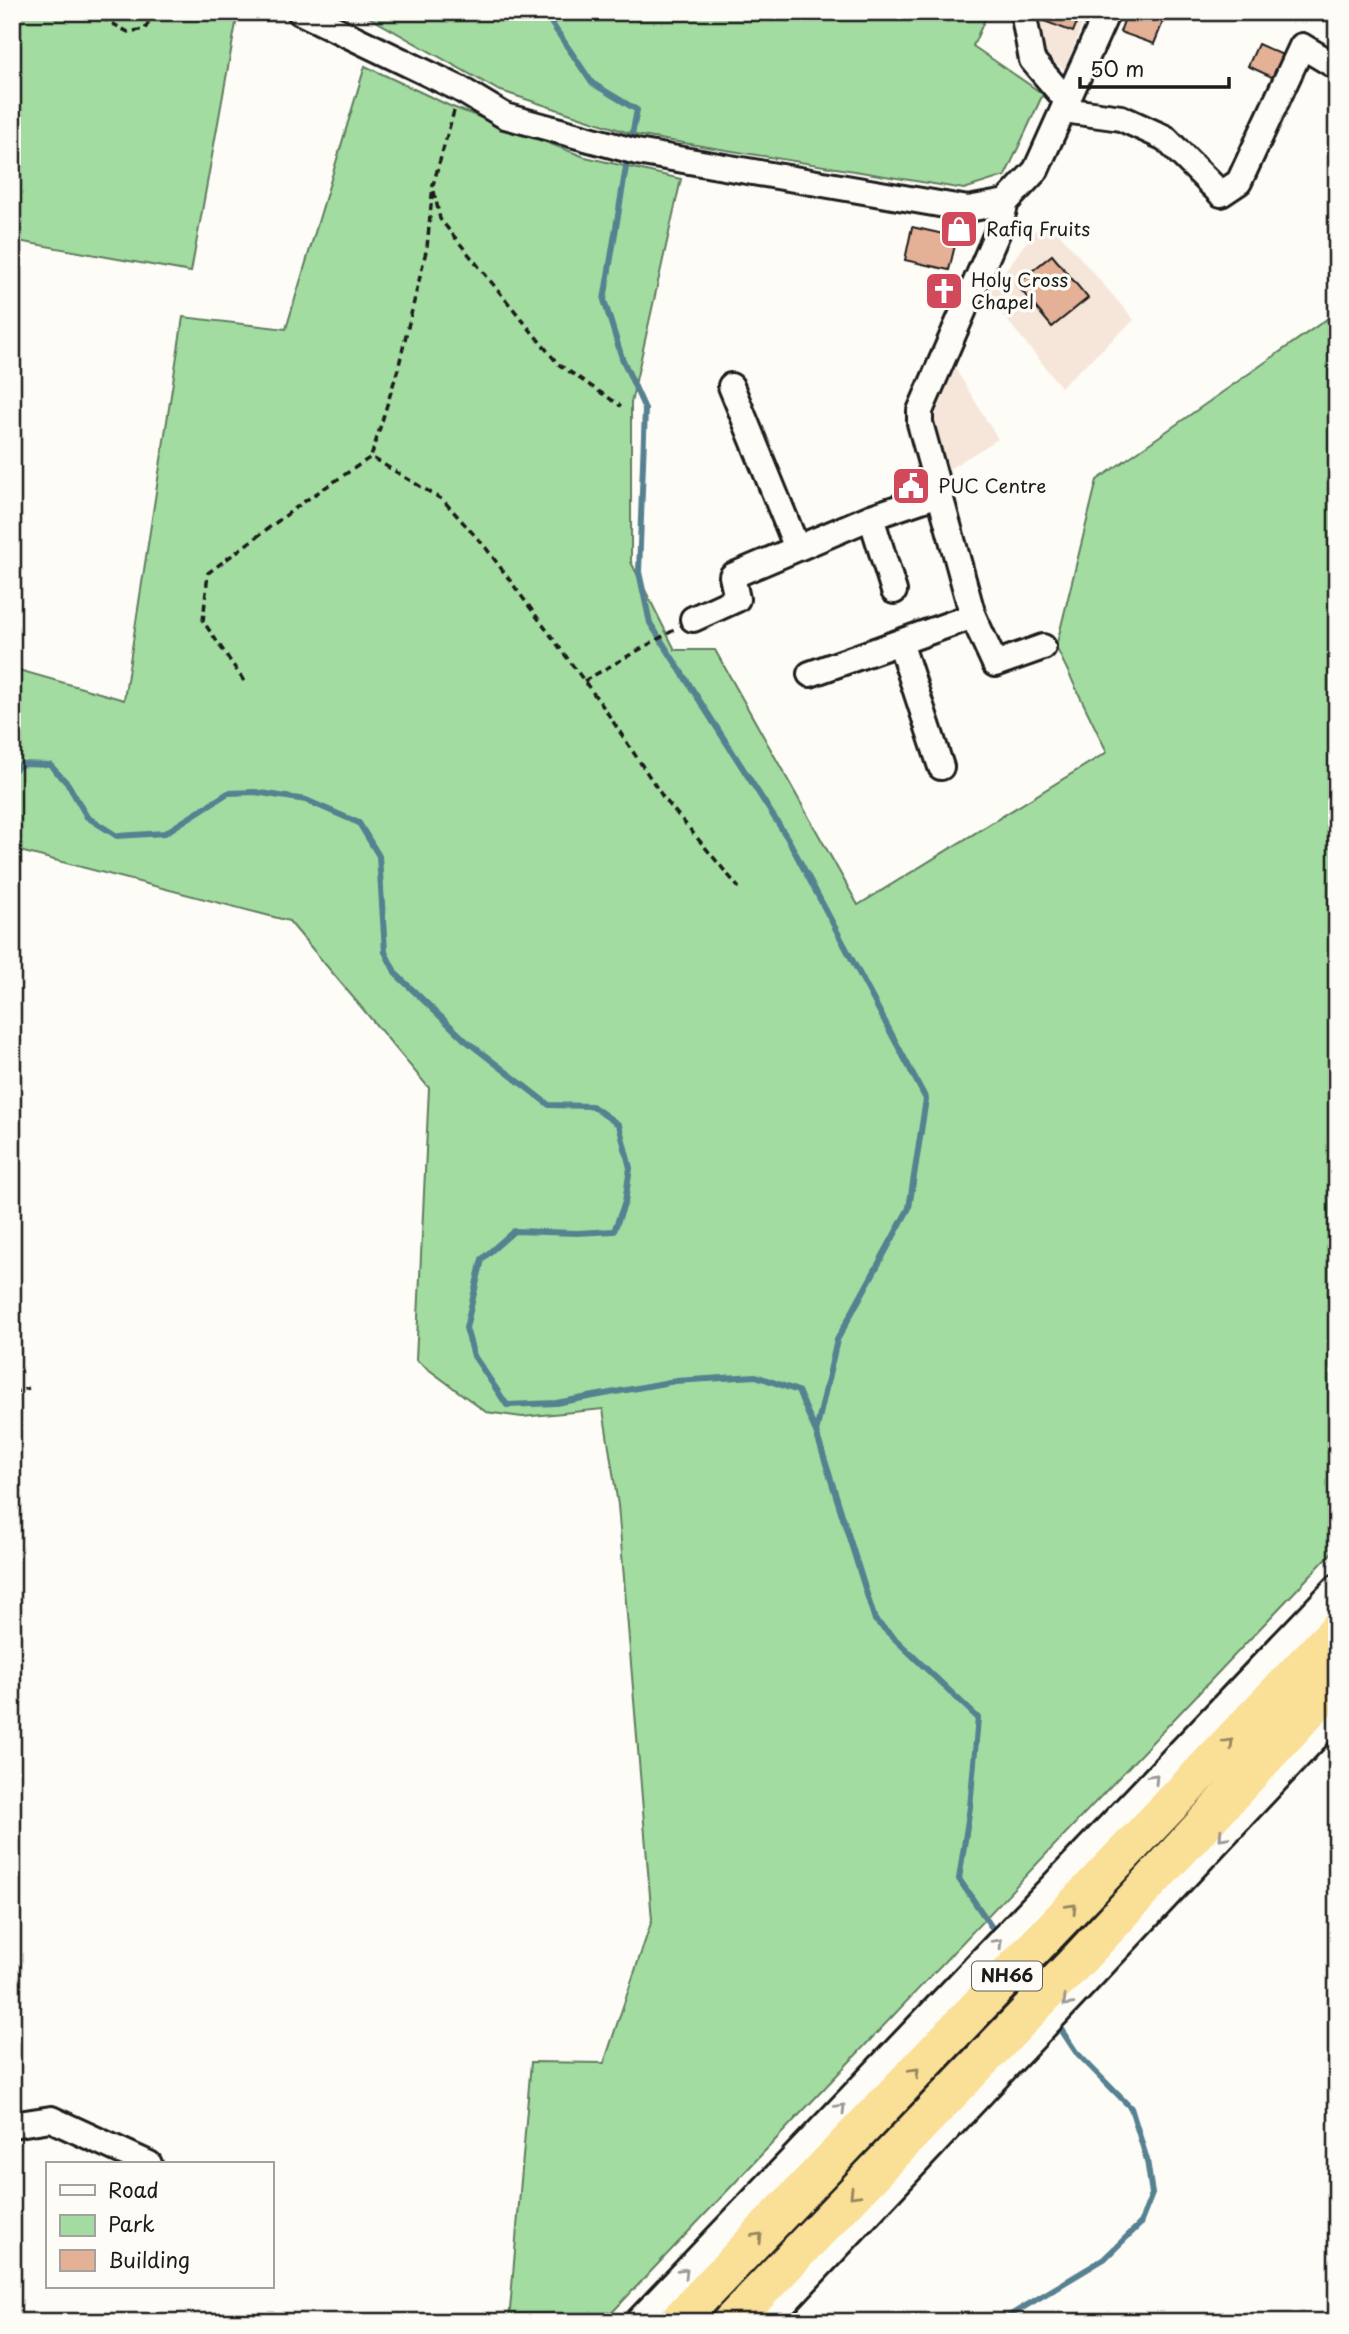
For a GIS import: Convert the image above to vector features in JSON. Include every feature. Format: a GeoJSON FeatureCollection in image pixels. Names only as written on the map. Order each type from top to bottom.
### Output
{"type":"FeatureCollection","features":[{"type":"Feature","properties":{"kind":"highway","name":"NH66"},"geometry":{"type":"LineString","coordinates":[[677,2322],[1337,1630]]}},
{"type":"Feature","properties":{"kind":"highway","name":"NH66"},"geometry":{"type":"LineString","coordinates":[[731,2322],[1082,1956],[1337,1680]]}},
{"type":"Feature","properties":{"kind":"street"},"geometry":{"type":"LineString","coordinates":[[300,12],[460,89],[505,116],[628,150],[968,209],[1006,202]]}},
{"type":"Feature","properties":{"kind":"street"},"geometry":{"type":"LineString","coordinates":[[1023,12],[1031,60],[1066,106],[1121,118],[1165,138],[1221,194],[1239,182],[1302,46],[1337,67]]}},
{"type":"Feature","properties":{"kind":"street"},"geometry":{"type":"LineString","coordinates":[[1043,647],[995,664],[973,616],[920,423],[920,411],[998,231],[1006,202],[1036,170],[1107,12]]}},
{"type":"Feature","properties":{"kind":"street"},"geometry":{"type":"LineString","coordinates":[[731,386],[797,548]]}},
{"type":"Feature","properties":{"kind":"street"},"geometry":{"type":"LineString","coordinates":[[693,619],[737,598],[732,576],[871,517],[939,494]]}},
{"type":"Feature","properties":{"kind":"street"},"geometry":{"type":"LineString","coordinates":[[871,517],[894,591]]}},
{"type":"Feature","properties":{"kind":"street"},"geometry":{"type":"LineString","coordinates":[[810,674],[973,616]]}},
{"type":"Feature","properties":{"kind":"street"},"geometry":{"type":"LineString","coordinates":[[900,642],[941,767]]}},
{"type":"Feature","properties":{"kind":"street"},"geometry":{"type":"LineString","coordinates":[[637,2322],[1337,1587]]}},
{"type":"Feature","properties":{"kind":"street"},"geometry":{"type":"LineString","coordinates":[[767,2322],[1337,1715]]}},
{"type":"Feature","properties":{"kind":"street"},"geometry":{"type":"LineString","coordinates":[[12,2125],[51,2119],[145,2162]]}},
{"type":"Feature","properties":{"kind":"path"},"geometry":{"type":"LineString","coordinates":[[91,12],[128,32],[145,29],[154,12]]}},
{"type":"Feature","properties":{"kind":"path"},"geometry":{"type":"LineString","coordinates":[[244,681],[203,621],[208,573],[305,501],[372,457],[398,369],[427,247],[433,186],[460,89]]}},
{"type":"Feature","properties":{"kind":"path"},"geometry":{"type":"LineString","coordinates":[[433,186],[440,219],[558,365],[621,406]]}},
{"type":"Feature","properties":{"kind":"path"},"geometry":{"type":"LineString","coordinates":[[372,457],[443,500],[486,548],[584,681],[663,797],[739,888]]}},
{"type":"Feature","properties":{"kind":"path"},"geometry":{"type":"LineString","coordinates":[[584,681],[693,619]]}},
{"type":"Feature","properties":{"kind":"path"},"geometry":{"type":"LineString","coordinates":[[12,1393],[29,1388]]}},
{"type":"Feature","properties":{"kind":"shaded area"},"geometry":{"type":"Polygon","coordinates":[[[1032,12],[1087,12],[1065,70],[1036,49],[1032,12]]]}},
{"type":"Feature","properties":{"kind":"shaded area"},"geometry":{"type":"Polygon","coordinates":[[[1045,217],[1134,320],[1061,387],[987,295],[1045,217]]]}},
{"type":"Feature","properties":{"kind":"shaded area"},"geometry":{"type":"Polygon","coordinates":[[[955,368],[998,439],[944,472],[931,426],[955,368]]]}},
{"type":"Feature","properties":{"kind":"green space"},"geometry":{"type":"Polygon","coordinates":[[[12,12],[238,12],[191,272],[12,240],[12,12]]]}},
{"type":"Feature","properties":{"kind":"green space"},"geometry":{"type":"Polygon","coordinates":[[[360,12],[988,12],[973,46],[1043,94],[1005,176],[964,189],[635,135],[498,90],[360,12]]]}},
{"type":"Feature","properties":{"kind":"green space"},"geometry":{"type":"Polygon","coordinates":[[[365,66],[450,106],[585,157],[681,179],[631,403],[631,562],[675,650],[715,650],[858,905],[1107,752],[1056,647],[1097,480],[1337,312],[1337,1547],[603,2322],[509,2322],[531,2062],[604,2063],[652,1920],[618,1505],[603,1409],[522,1417],[486,1412],[416,1360],[429,1088],[289,921],[12,849],[12,668],[124,700],[183,317],[286,329],[365,66]]]}},
{"type":"Feature","properties":{"kind":"building"},"geometry":{"type":"Polygon","coordinates":[[[1047,12],[1081,12],[1073,32],[1044,21],[1047,12]]]}},
{"type":"Feature","properties":{"kind":"building"},"geometry":{"type":"Polygon","coordinates":[[[1127,12],[1167,12],[1154,44],[1120,32],[1127,12]]]}},
{"type":"Feature","properties":{"kind":"building"},"geometry":{"type":"Polygon","coordinates":[[[1258,44],[1285,56],[1274,78],[1248,66],[1258,44]]]}},
{"type":"Feature","properties":{"kind":"building"},"geometry":{"type":"Polygon","coordinates":[[[912,227],[957,237],[949,270],[905,260],[912,227]]]}},
{"type":"Feature","properties":{"kind":"building"},"geometry":{"type":"Polygon","coordinates":[[[1052,255],[1088,298],[1052,327],[1016,284],[1052,255]]]}},
{"type":"Feature","properties":{"kind":"building","name":"Holy Cross Chapel"},"geometry":{"type":"Polygon","coordinates":[[[936,282],[955,285],[952,301],[933,298],[936,282]]]}},
{"type":"Feature","properties":{"kind":"waterway"},"geometry":{"type":"LineString","coordinates":[[544,12],[592,83],[637,110],[630,145]]}},
{"type":"Feature","properties":{"kind":"waterway"},"geometry":{"type":"LineString","coordinates":[[628,155],[604,300],[622,358],[645,409],[639,572],[650,623],[788,839],[926,1099],[909,1208],[837,1340],[816,1432]]}},
{"type":"Feature","properties":{"kind":"waterway"},"geometry":{"type":"LineString","coordinates":[[12,772],[22,764],[50,765],[68,784],[87,817],[117,836],[165,833],[228,793],[255,792],[306,800],[359,823],[379,856],[385,952],[396,974],[465,1040],[549,1105],[592,1106],[619,1125],[630,1168],[625,1202],[614,1231],[514,1231],[482,1259],[466,1328],[474,1356],[507,1405],[556,1403],[675,1381],[756,1376],[798,1391],[816,1432],[875,1620],[978,1718],[970,1807],[959,1879],[997,1935]]}},
{"type":"Feature","properties":{"kind":"waterway"},"geometry":{"type":"LineString","coordinates":[[999,2322],[1104,2259],[1140,2224],[1152,2194],[1147,2160],[1131,2108],[1076,2052],[1056,2022]]}},
{"type":"Feature","properties":{"kind":"place","name":"Rafiq Fruits"},"geometry":{"type":"Point","coordinates":[959,229]}},
{"type":"Feature","properties":{"kind":"place","name":"Holy Cross Chapel"},"geometry":{"type":"Point","coordinates":[944,291]}},
{"type":"Feature","properties":{"kind":"place","name":"PUC Centre"},"geometry":{"type":"Point","coordinates":[911,486]}}]}
